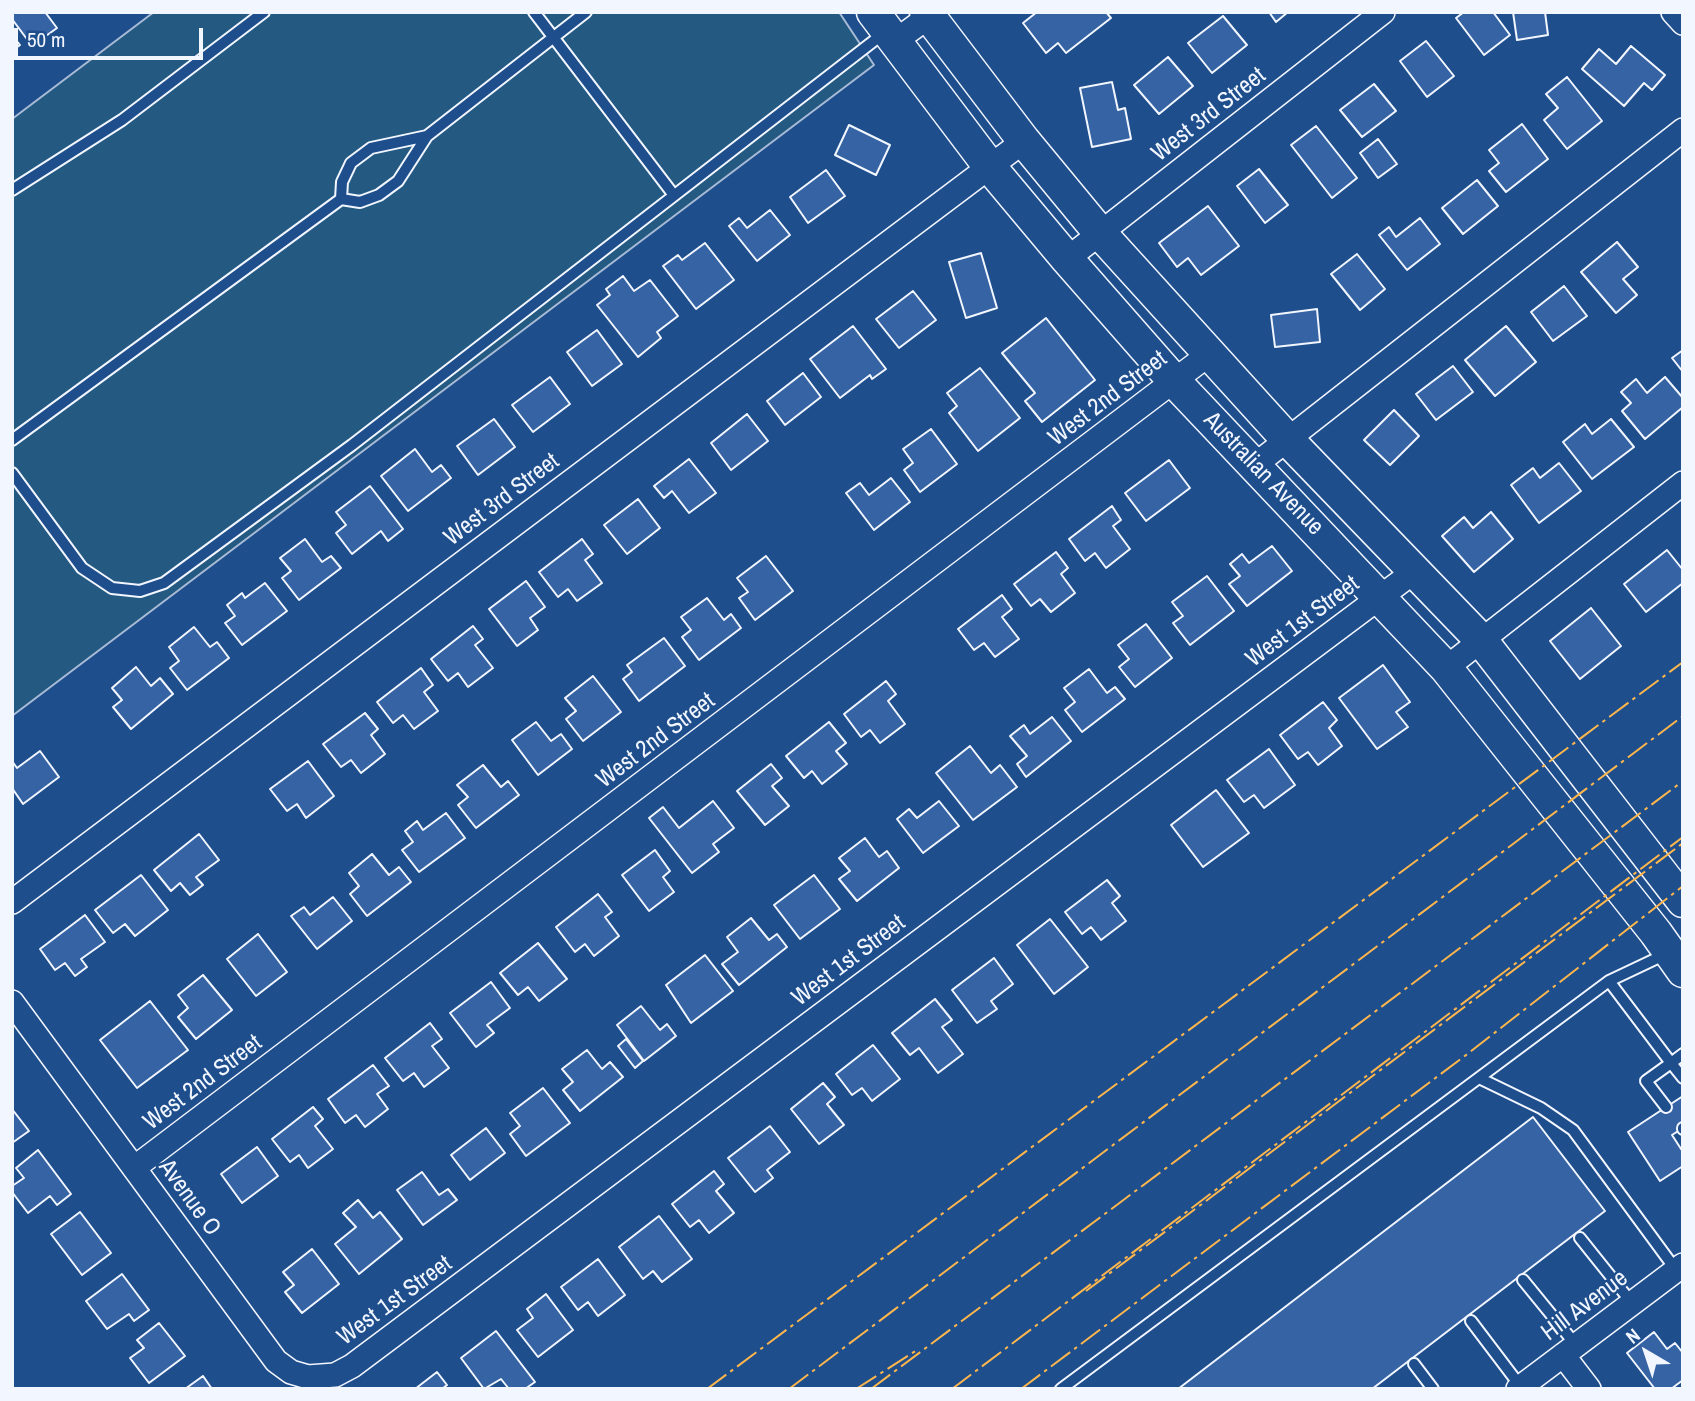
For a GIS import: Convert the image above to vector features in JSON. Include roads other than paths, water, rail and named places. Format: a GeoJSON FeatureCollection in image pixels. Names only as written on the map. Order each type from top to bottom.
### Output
{"type":"FeatureCollection","features":[{"type":"Feature","properties":{"kind":"main road","name":"Australian Avenue"},"geometry":{"type":"LineString","coordinates":[[930,14],[1024,141],[1100,233],[1287,439],[1481,640],[1683,901]]}},
{"type":"Feature","properties":{"kind":"main road","name":"Australian Avenue"},"geometry":{"type":"LineString","coordinates":[[885,29],[990,167],[1067,259],[1175,382],[1446,668],[1673,950]]}},
{"type":"Feature","properties":{"kind":"street","name":"West 3rd Street"},"geometry":{"type":"LineString","coordinates":[[1067,259],[1383,12]]}},
{"type":"Feature","properties":{"kind":"street"},"geometry":{"type":"LineString","coordinates":[[1673,12],[1683,23]]}},
{"type":"Feature","properties":{"kind":"street"},"geometry":{"type":"LineString","coordinates":[[885,29],[930,14]]}},
{"type":"Feature","properties":{"kind":"street"},"geometry":{"type":"LineString","coordinates":[[1255,465],[1683,130]]}},
{"type":"Feature","properties":{"kind":"street","name":"West 3rd Street"},"geometry":{"type":"LineString","coordinates":[[12,902],[1024,141]]}},
{"type":"Feature","properties":{"kind":"street","name":"West 2nd Street"},"geometry":{"type":"LineString","coordinates":[[134,1168],[1209,355]]}},
{"type":"Feature","properties":{"kind":"street"},"geometry":{"type":"LineString","coordinates":[[1446,668],[1683,484]]}},
{"type":"Feature","properties":{"kind":"street","name":"West 1st Street"},"geometry":{"type":"LineString","coordinates":[[308,1377],[335,1375],[352,1366],[1415,571]]}},
{"type":"Feature","properties":{"kind":"street","name":"Avenue O"},"geometry":{"type":"LineString","coordinates":[[12,1002],[276,1361],[291,1372],[308,1377]]}},
{"type":"Feature","properties":{"kind":"street","name":"Hill Avenue"},"geometry":{"type":"LineString","coordinates":[[1520,1388],[1680,1268]]}},
{"type":"Feature","properties":{"kind":"street"},"geometry":{"type":"LineString","coordinates":[[1570,1350],[1589,1389]]}},
{"type":"Feature","properties":{"kind":"lane"},"geometry":{"type":"LineString","coordinates":[[12,190],[122,120],[264,12]]}},
{"type":"Feature","properties":{"kind":"lane"},"geometry":{"type":"LineString","coordinates":[[534,12],[673,194]]}},
{"type":"Feature","properties":{"kind":"lane"},"geometry":{"type":"LineString","coordinates":[[12,440],[341,199],[360,202],[379,195],[398,181],[427,136],[586,12]]}},
{"type":"Feature","properties":{"kind":"lane"},"geometry":{"type":"LineString","coordinates":[[12,473],[82,568],[112,588],[140,591],[164,583],[352,445],[885,29]]}},
{"type":"Feature","properties":{"kind":"lane"},"geometry":{"type":"LineString","coordinates":[[341,199],[342,182],[351,163],[371,149],[427,136]]}},
{"type":"Feature","properties":{"kind":"lane"},"geometry":{"type":"LineString","coordinates":[[1061,1389],[1609,981],[1673,950]]}},
{"type":"Feature","properties":{"kind":"lane"},"geometry":{"type":"LineString","coordinates":[[1609,981],[1683,1078]]}},
{"type":"Feature","properties":{"kind":"lane"},"geometry":{"type":"LineString","coordinates":[[1666,1107],[1646,1081],[1683,1054]]}},
{"type":"Feature","properties":{"kind":"lane"},"geometry":{"type":"LineString","coordinates":[[1479,1078],[1541,1108],[1573,1130],[1680,1268]]}},
{"type":"Feature","properties":{"kind":"lane"},"geometry":{"type":"LineString","coordinates":[[1580,1238],[1632,1303]]}},
{"type":"Feature","properties":{"kind":"lane"},"geometry":{"type":"LineString","coordinates":[[1523,1280],[1570,1350]]}},
{"type":"Feature","properties":{"kind":"lane"},"geometry":{"type":"LineString","coordinates":[[1471,1321],[1520,1388]]}},
{"type":"Feature","properties":{"kind":"lane"},"geometry":{"type":"LineString","coordinates":[[1414,1364],[1433,1389]]}}]}
